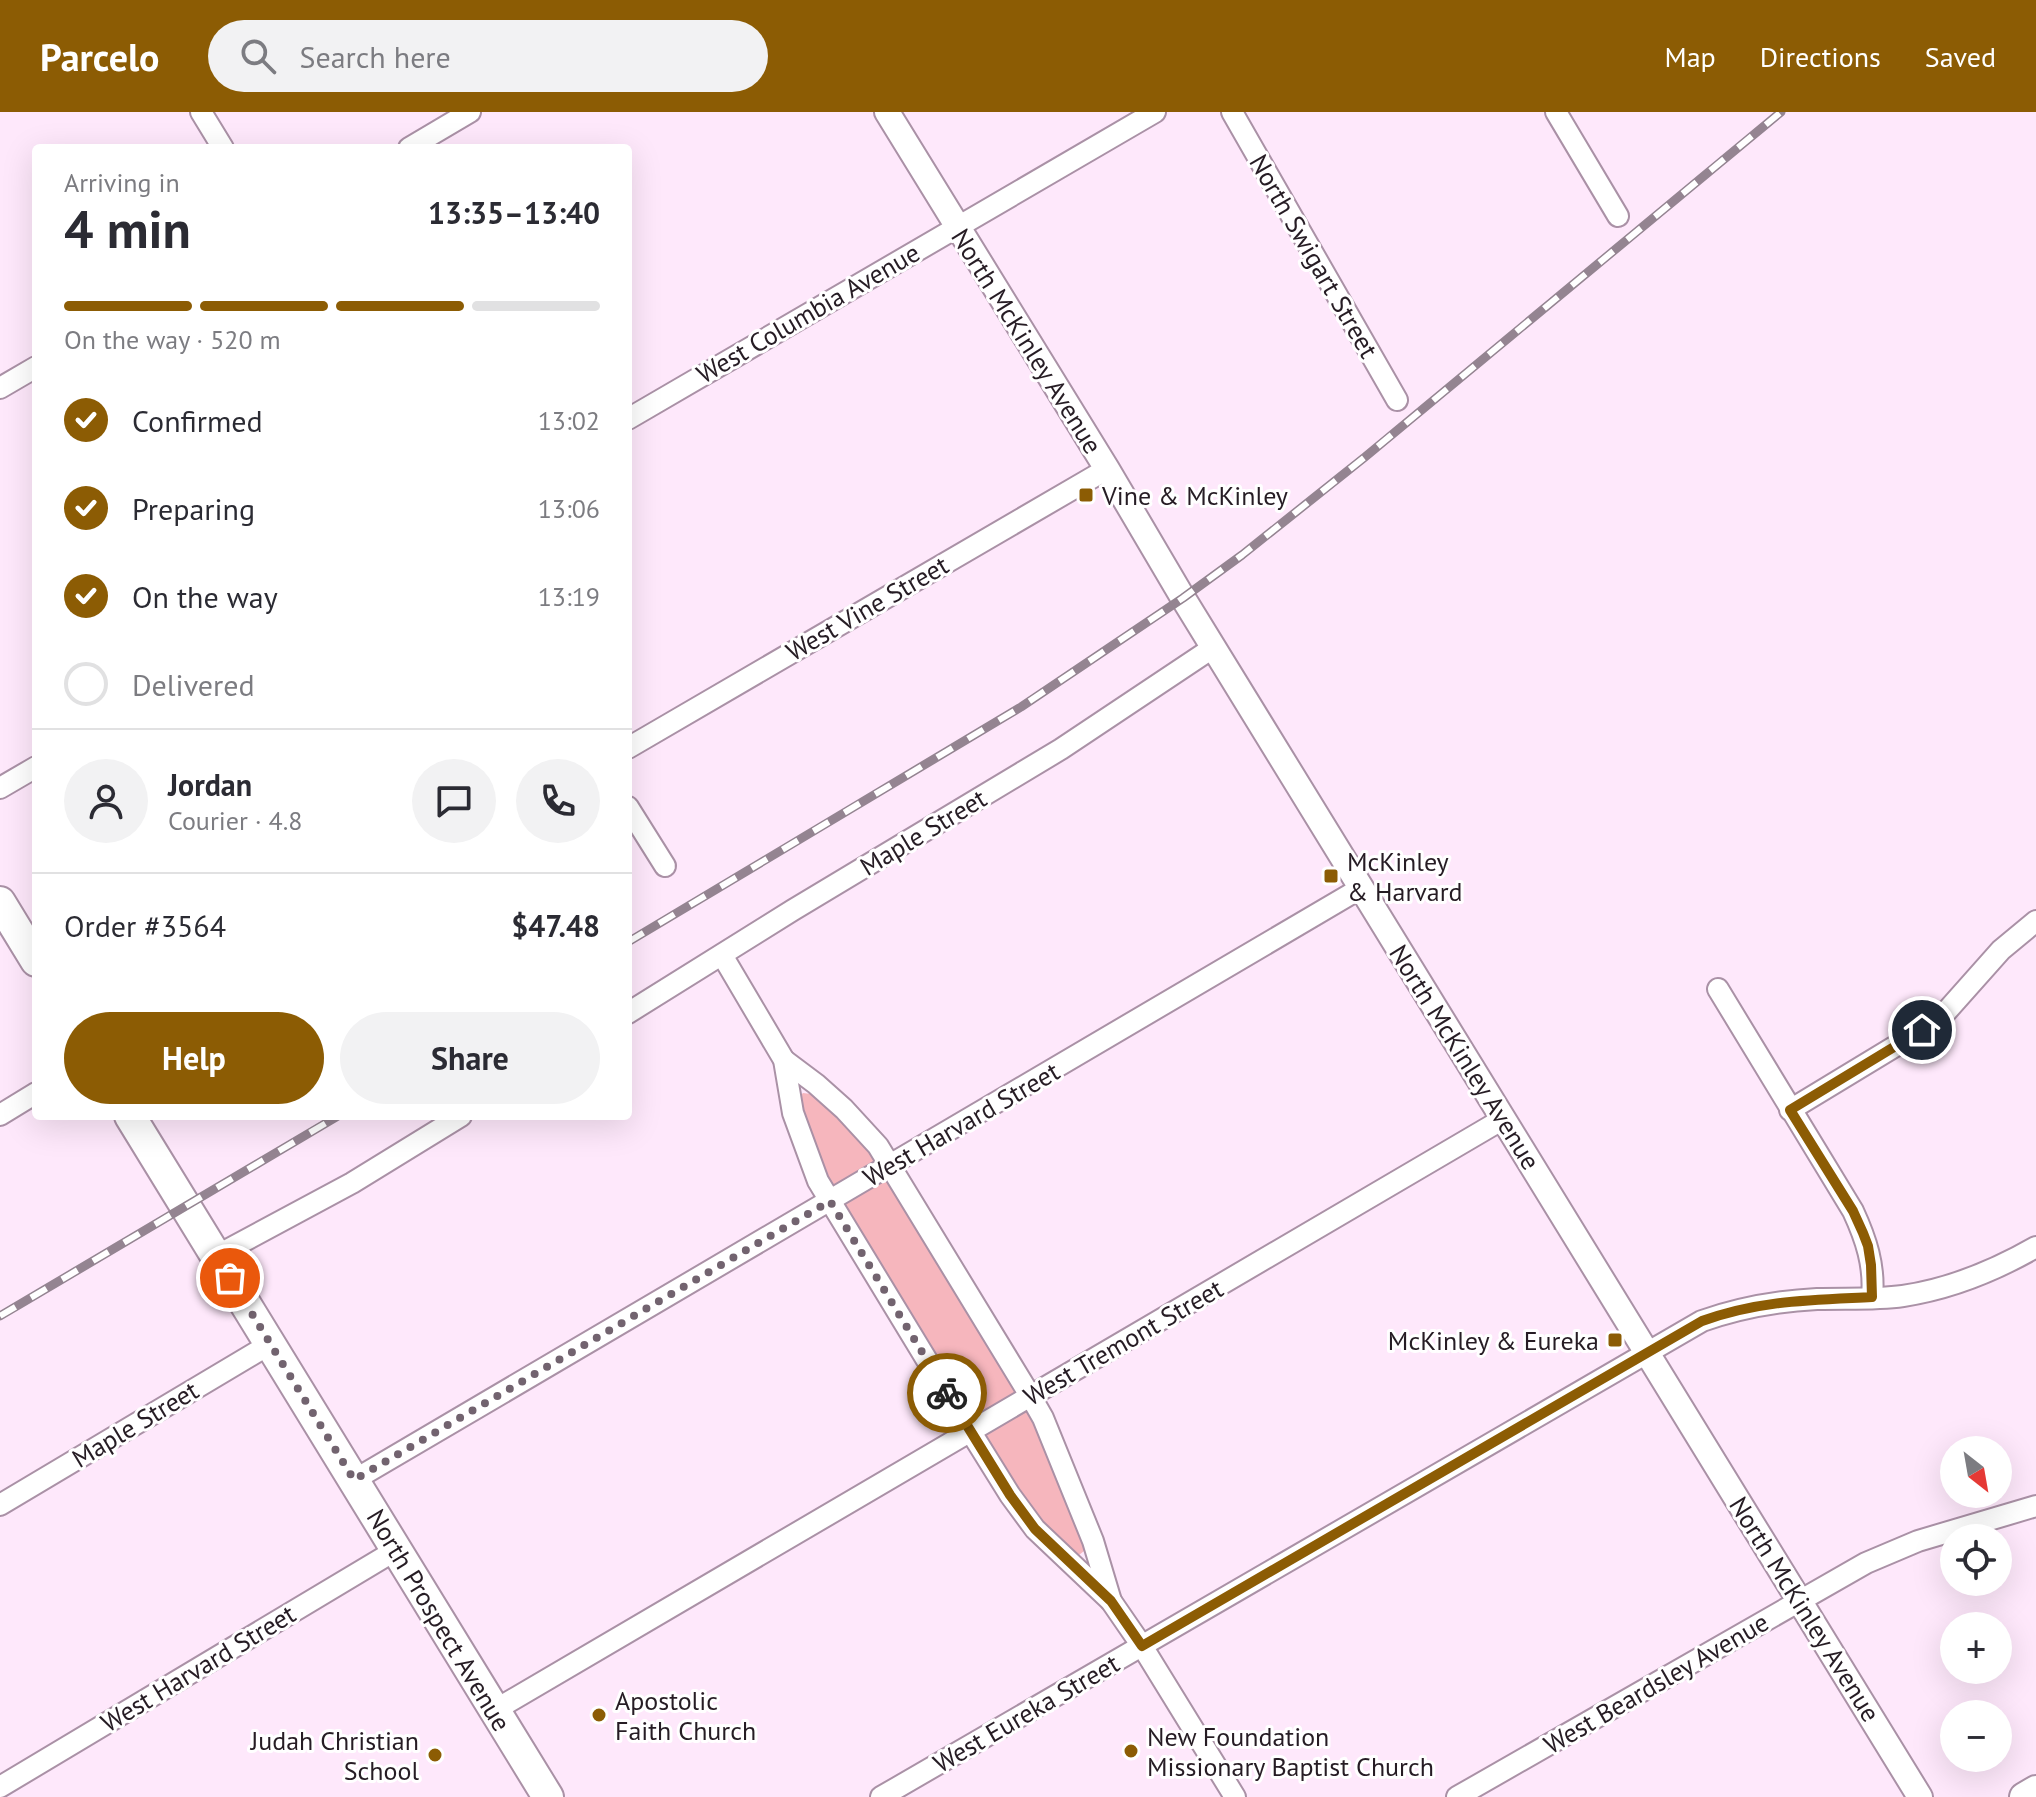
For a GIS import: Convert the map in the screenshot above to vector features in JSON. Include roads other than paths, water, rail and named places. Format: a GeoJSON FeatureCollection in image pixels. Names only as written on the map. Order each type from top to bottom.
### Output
{"type":"FeatureCollection","features":[{"type":"Feature","properties":{"kind":"main road"},"geometry":{"type":"LineString","coordinates":[[0,902],[32,954]]}},
{"type":"Feature","properties":{"kind":"main road","name":"North Prospect Avenue"},"geometry":{"type":"LineString","coordinates":[[132,1120],[548,1797]]}},
{"type":"Feature","properties":{"kind":"main road"},"geometry":{"type":"LineString","coordinates":[[2024,1797],[2036,1790]]}},
{"type":"Feature","properties":{"kind":"street"},"geometry":{"type":"LineString","coordinates":[[201,112],[221,144]]}},
{"type":"Feature","properties":{"kind":"street"},"geometry":{"type":"LineString","coordinates":[[416,144],[470,112]]}},
{"type":"Feature","properties":{"kind":"street","name":"North McKinley Avenue"},"geometry":{"type":"LineString","coordinates":[[887,112],[1920,1797]]}},
{"type":"Feature","properties":{"kind":"street","name":"West Columbia Avenue"},"geometry":{"type":"LineString","coordinates":[[632,417],[1155,112]]}},
{"type":"Feature","properties":{"kind":"street","name":"North Swigart Street"},"geometry":{"type":"LineString","coordinates":[[1232,112],[1397,400]]}},
{"type":"Feature","properties":{"kind":"street"},"geometry":{"type":"LineString","coordinates":[[1556,112],[1618,216]]}},
{"type":"Feature","properties":{"kind":"street"},"geometry":{"type":"LineString","coordinates":[[0,388],[32,369]]}},
{"type":"Feature","properties":{"kind":"street","name":"West Vine Street"},"geometry":{"type":"LineString","coordinates":[[632,746],[1107,469]]}},
{"type":"Feature","properties":{"kind":"street","name":"Maple Street"},"geometry":{"type":"LineString","coordinates":[[632,1011],[1061,749],[1214,647]]}},
{"type":"Feature","properties":{"kind":"street"},"geometry":{"type":"LineString","coordinates":[[0,788],[32,769]]}},
{"type":"Feature","properties":{"kind":"street"},"geometry":{"type":"LineString","coordinates":[[632,813],[665,866]]}},
{"type":"Feature","properties":{"kind":"street","name":"West Harvard Street"},"geometry":{"type":"LineString","coordinates":[[354,1480],[1361,888]]}},
{"type":"Feature","properties":{"kind":"street"},"geometry":{"type":"LineString","coordinates":[[1790,1110],[1945,1013],[2001,950],[2036,921]]}},
{"type":"Feature","properties":{"kind":"street"},"geometry":{"type":"LineString","coordinates":[[722,955],[784,1060],[793,1113],[818,1181],[830,1201],[1010,1495],[1035,1529],[1111,1601],[1235,1797]]}},
{"type":"Feature","properties":{"kind":"street"},"geometry":{"type":"LineString","coordinates":[[1718,989],[1853,1211],[1868,1246],[1872,1297]]}},
{"type":"Feature","properties":{"kind":"street"},"geometry":{"type":"LineString","coordinates":[[784,1060],[816,1084],[878,1146],[1031,1397],[1043,1418],[1093,1541],[1111,1601]]}},
{"type":"Feature","properties":{"kind":"street"},"geometry":{"type":"LineString","coordinates":[[0,1115],[32,1095]]}},
{"type":"Feature","properties":{"kind":"street","name":"West Tremont Street"},"geometry":{"type":"LineString","coordinates":[[495,1710],[1503,1119]]}},
{"type":"Feature","properties":{"kind":"street"},"geometry":{"type":"LineString","coordinates":[[216,1256],[352,1183],[454,1120]]}},
{"type":"Feature","properties":{"kind":"street","name":"West Eureka Street"},"geometry":{"type":"LineString","coordinates":[[881,1797],[1702,1321],[1731,1311],[1783,1302],[1907,1295],[1992,1270],[2036,1247]]}},
{"type":"Feature","properties":{"kind":"street","name":"Maple Street"},"geometry":{"type":"LineString","coordinates":[[0,1505],[270,1344]]}},
{"type":"Feature","properties":{"kind":"street","name":"West Beardsley Avenue"},"geometry":{"type":"LineString","coordinates":[[1457,1797],[1866,1563],[1918,1541],[2036,1506]]}},
{"type":"Feature","properties":{"kind":"street","name":"West Harvard Street"},"geometry":{"type":"LineString","coordinates":[[0,1787],[396,1550]]}},
{"type":"Feature","properties":{"kind":"railway"},"geometry":{"type":"LineString","coordinates":[[632,940],[1021,707],[1183,598],[1365,457],[1781,112]]}},
{"type":"Feature","properties":{"kind":"railway"},"geometry":{"type":"LineString","coordinates":[[0,1316],[331,1120]]}},
{"type":"Feature","properties":{"kind":"place","name":"Vine & McKinley"},"geometry":{"type":"Point","coordinates":[1086,495]}},
{"type":"Feature","properties":{"kind":"place","name":"McKinley & Harvard"},"geometry":{"type":"Point","coordinates":[1331,876]}},
{"type":"Feature","properties":{"kind":"place","name":"McKinley & Eureka"},"geometry":{"type":"Point","coordinates":[1615,1340]}},
{"type":"Feature","properties":{"kind":"place","name":"Apostolic Faith Church"},"geometry":{"type":"Point","coordinates":[599,1715]}},
{"type":"Feature","properties":{"kind":"place","name":"New Foundation Missionary Baptist Church"},"geometry":{"type":"Point","coordinates":[1131,1751]}},
{"type":"Feature","properties":{"kind":"place","name":"Judah Christian School"},"geometry":{"type":"Point","coordinates":[435,1755]}}]}
